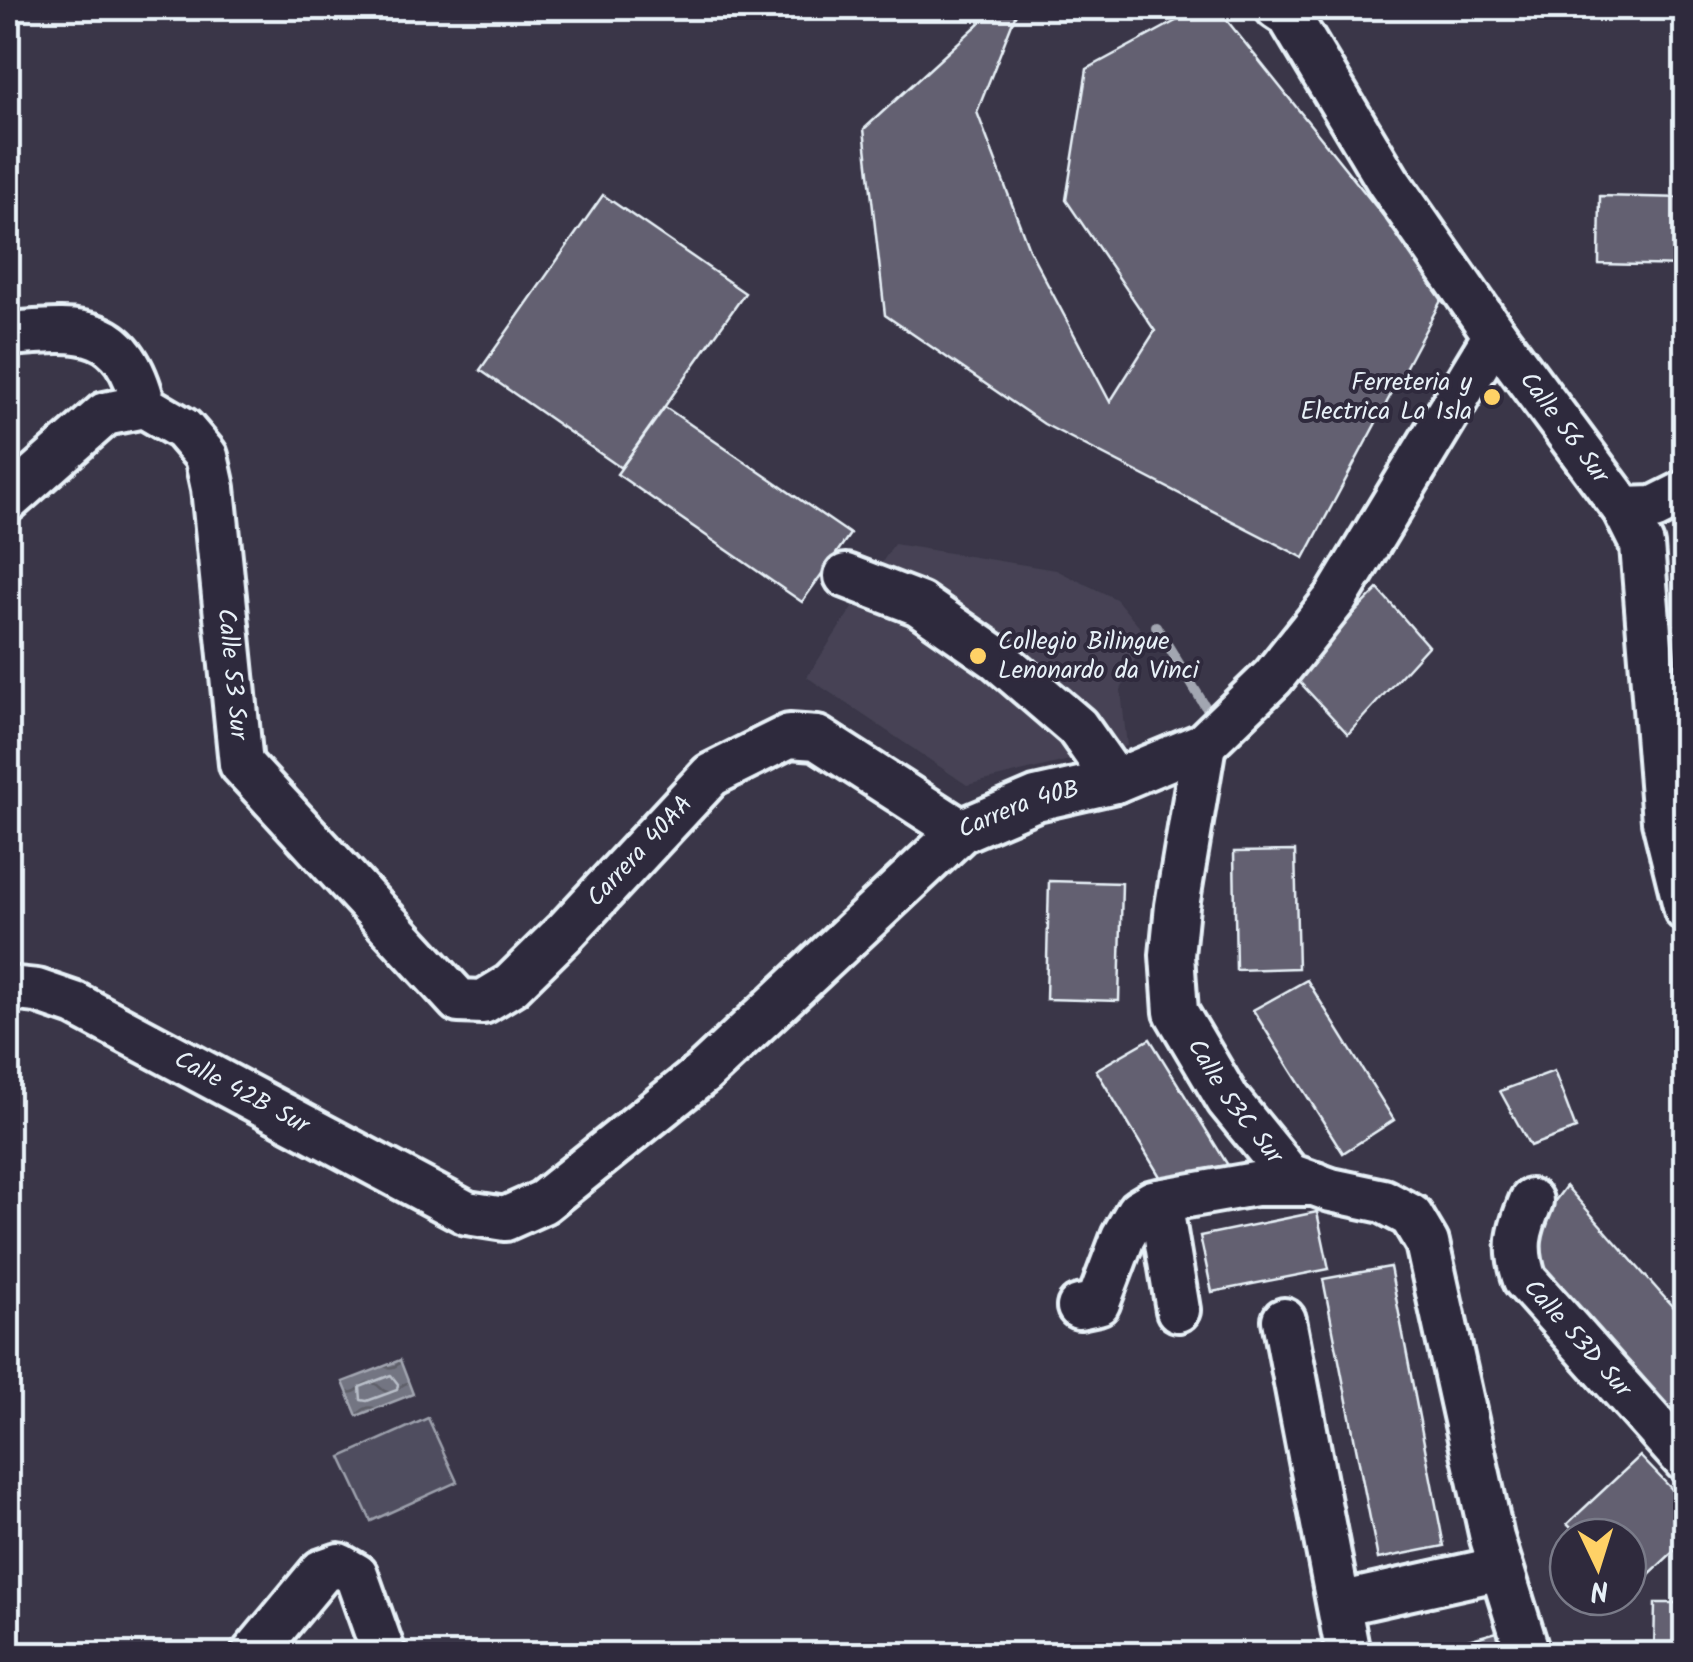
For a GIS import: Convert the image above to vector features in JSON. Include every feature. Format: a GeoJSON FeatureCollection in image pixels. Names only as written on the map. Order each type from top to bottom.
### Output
{"type":"FeatureCollection","features":[{"type":"Feature","properties":{"kind":"street","name":"Calle 56 Sur"},"geometry":{"type":"LineString","coordinates":[[1286,10],[1388,181],[1495,335],[1624,509],[1642,544],[1664,821],[1686,910]]}},
{"type":"Feature","properties":{"kind":"street"},"geometry":{"type":"LineString","coordinates":[[8,334],[76,330],[105,340],[123,354],[137,378],[144,406],[105,414],[8,500]]}},
{"type":"Feature","properties":{"kind":"street","name":"Carrera 40B"},"geometry":{"type":"LineString","coordinates":[[467,1213],[505,1219],[543,1202],[704,1073],[961,831],[1036,799],[1114,781],[1204,744],[1273,677],[1336,598],[1495,335]]}},
{"type":"Feature","properties":{"kind":"street","name":"Calle 53 Sur"},"geometry":{"type":"LineString","coordinates":[[144,406],[183,429],[206,456],[241,764],[459,1001],[483,1002]]}},
{"type":"Feature","properties":{"kind":"street"},"geometry":{"type":"LineString","coordinates":[[1624,509],[1654,508],[1686,492]]}},
{"type":"Feature","properties":{"kind":"street"},"geometry":{"type":"LineString","coordinates":[[846,576],[920,604],[998,659],[1076,728],[1114,781]]}},
{"type":"Feature","properties":{"kind":"street","name":"Carrera 40AA"},"geometry":{"type":"LineString","coordinates":[[483,1002],[511,985],[711,776],[788,736],[817,738],[961,831]]}},
{"type":"Feature","properties":{"kind":"street","name":"Calle 53C Sur"},"geometry":{"type":"LineString","coordinates":[[1204,744],[1176,906],[1172,956],[1176,1012],[1228,1100],[1289,1174],[1382,1201],[1410,1216],[1427,1243],[1501,1568],[1528,1654]]}},
{"type":"Feature","properties":{"kind":"street"},"geometry":{"type":"LineString","coordinates":[[8,960],[22,989]]}},
{"type":"Feature","properties":{"kind":"street","name":"Calle 42B Sur"},"geometry":{"type":"LineString","coordinates":[[22,989],[76,1004],[467,1213]]}},
{"type":"Feature","properties":{"kind":"street"},"geometry":{"type":"LineString","coordinates":[[1079,1307],[1098,1303],[1123,1237],[1138,1211],[1160,1201],[1255,1184],[1316,1184]]}},
{"type":"Feature","properties":{"kind":"street"},"geometry":{"type":"LineString","coordinates":[[1160,1201],[1178,1310]]}},
{"type":"Feature","properties":{"kind":"street","name":"Calle 53D Sur"},"geometry":{"type":"LineString","coordinates":[[1530,1201],[1520,1225],[1516,1256],[1525,1280],[1686,1461]]}},
{"type":"Feature","properties":{"kind":"street"},"geometry":{"type":"LineString","coordinates":[[1284,1320],[1348,1654]]}},
{"type":"Feature","properties":{"kind":"street"},"geometry":{"type":"LineString","coordinates":[[254,1654],[322,1571],[339,1565],[356,1575],[384,1654]]}},
{"type":"Feature","properties":{"kind":"street"},"geometry":{"type":"LineString","coordinates":[[1339,1604],[1501,1568]]}},
{"type":"Feature","properties":{"kind":"shaded area","name":"Collegio Bilingue Lenonardo da Vinci"},"geometry":{"type":"Polygon","coordinates":[[[894,544],[1056,570],[1116,599],[1146,635],[1121,690],[1127,746],[967,785],[807,677],[894,544]]]}},
{"type":"Feature","properties":{"kind":"shaded area"},"geometry":{"type":"Polygon","coordinates":[[[428,1418],[457,1482],[371,1521],[341,1457],[428,1418]]]}},
{"type":"Feature","properties":{"kind":"water"},"geometry":{"type":"Polygon","coordinates":[[[400,1360],[413,1394],[357,1416],[343,1382],[400,1360]]]}},
{"type":"Feature","properties":{"kind":"building"},"geometry":{"type":"Polygon","coordinates":[[[996,8],[1018,8],[977,112],[1029,249],[1110,402],[1155,331],[1066,200],[1087,69],[1200,8],[1217,8],[1445,293],[1304,558],[1044,424],[885,315],[864,129],[996,8]]]}},
{"type":"Feature","properties":{"kind":"building"},"geometry":{"type":"Polygon","coordinates":[[[603,195],[745,293],[621,468],[480,370],[603,195]]]}},
{"type":"Feature","properties":{"kind":"building"},"geometry":{"type":"Polygon","coordinates":[[[1600,196],[1686,198],[1686,266],[1599,264],[1600,196]]]}},
{"type":"Feature","properties":{"kind":"building"},"geometry":{"type":"Polygon","coordinates":[[[665,407],[850,534],[802,602],[617,474],[665,407]]]}},
{"type":"Feature","properties":{"kind":"building"},"geometry":{"type":"Polygon","coordinates":[[[1378,589],[1428,646],[1348,734],[1293,675],[1378,589]]]}},
{"type":"Feature","properties":{"kind":"building"},"geometry":{"type":"Polygon","coordinates":[[[1295,851],[1298,968],[1236,970],[1234,852],[1295,851]]]}},
{"type":"Feature","properties":{"kind":"building"},"geometry":{"type":"Polygon","coordinates":[[[1049,881],[1122,883],[1119,1001],[1046,999],[1049,881]]]}},
{"type":"Feature","properties":{"kind":"building"},"geometry":{"type":"Polygon","coordinates":[[[1307,980],[1394,1120],[1343,1153],[1253,1010],[1307,980]]]}},
{"type":"Feature","properties":{"kind":"building"},"geometry":{"type":"Polygon","coordinates":[[[1150,1039],[1237,1180],[1171,1195],[1096,1070],[1150,1039]]]}},
{"type":"Feature","properties":{"kind":"building"},"geometry":{"type":"Polygon","coordinates":[[[1554,1071],[1576,1129],[1530,1146],[1500,1091],[1554,1071]]]}},
{"type":"Feature","properties":{"kind":"building"},"geometry":{"type":"Polygon","coordinates":[[[1566,1186],[1686,1322],[1686,1444],[1523,1244],[1566,1186]]]}},
{"type":"Feature","properties":{"kind":"building"},"geometry":{"type":"Polygon","coordinates":[[[1317,1212],[1329,1269],[1212,1292],[1200,1236],[1317,1212]]]}},
{"type":"Feature","properties":{"kind":"building"},"geometry":{"type":"Polygon","coordinates":[[[1390,1267],[1444,1546],[1378,1559],[1323,1279],[1390,1267]]]}},
{"type":"Feature","properties":{"kind":"building"},"geometry":{"type":"Polygon","coordinates":[[[1640,1456],[1686,1504],[1686,1540],[1648,1575],[1648,1517],[1575,1517],[1640,1456]]]}},
{"type":"Feature","properties":{"kind":"building"},"geometry":{"type":"Polygon","coordinates":[[[1655,1603],[1686,1603],[1686,1654],[1654,1654],[1655,1603]]]}},
{"type":"Feature","properties":{"kind":"building"},"geometry":{"type":"Polygon","coordinates":[[[1497,1632],[1503,1654],[1440,1654],[1439,1648],[1497,1632]]]}},
{"type":"Feature","properties":{"kind":"waterway"},"geometry":{"type":"LineString","coordinates":[[1156,626],[1205,706]]}},
{"type":"Feature","properties":{"kind":"place","name":"Ferreteria y Electrica La Isla"},"geometry":{"type":"Point","coordinates":[1492,397]}},
{"type":"Feature","properties":{"kind":"place","name":"Collegio Bilingue Lenonardo da Vinci"},"geometry":{"type":"Point","coordinates":[978,656]}}]}
